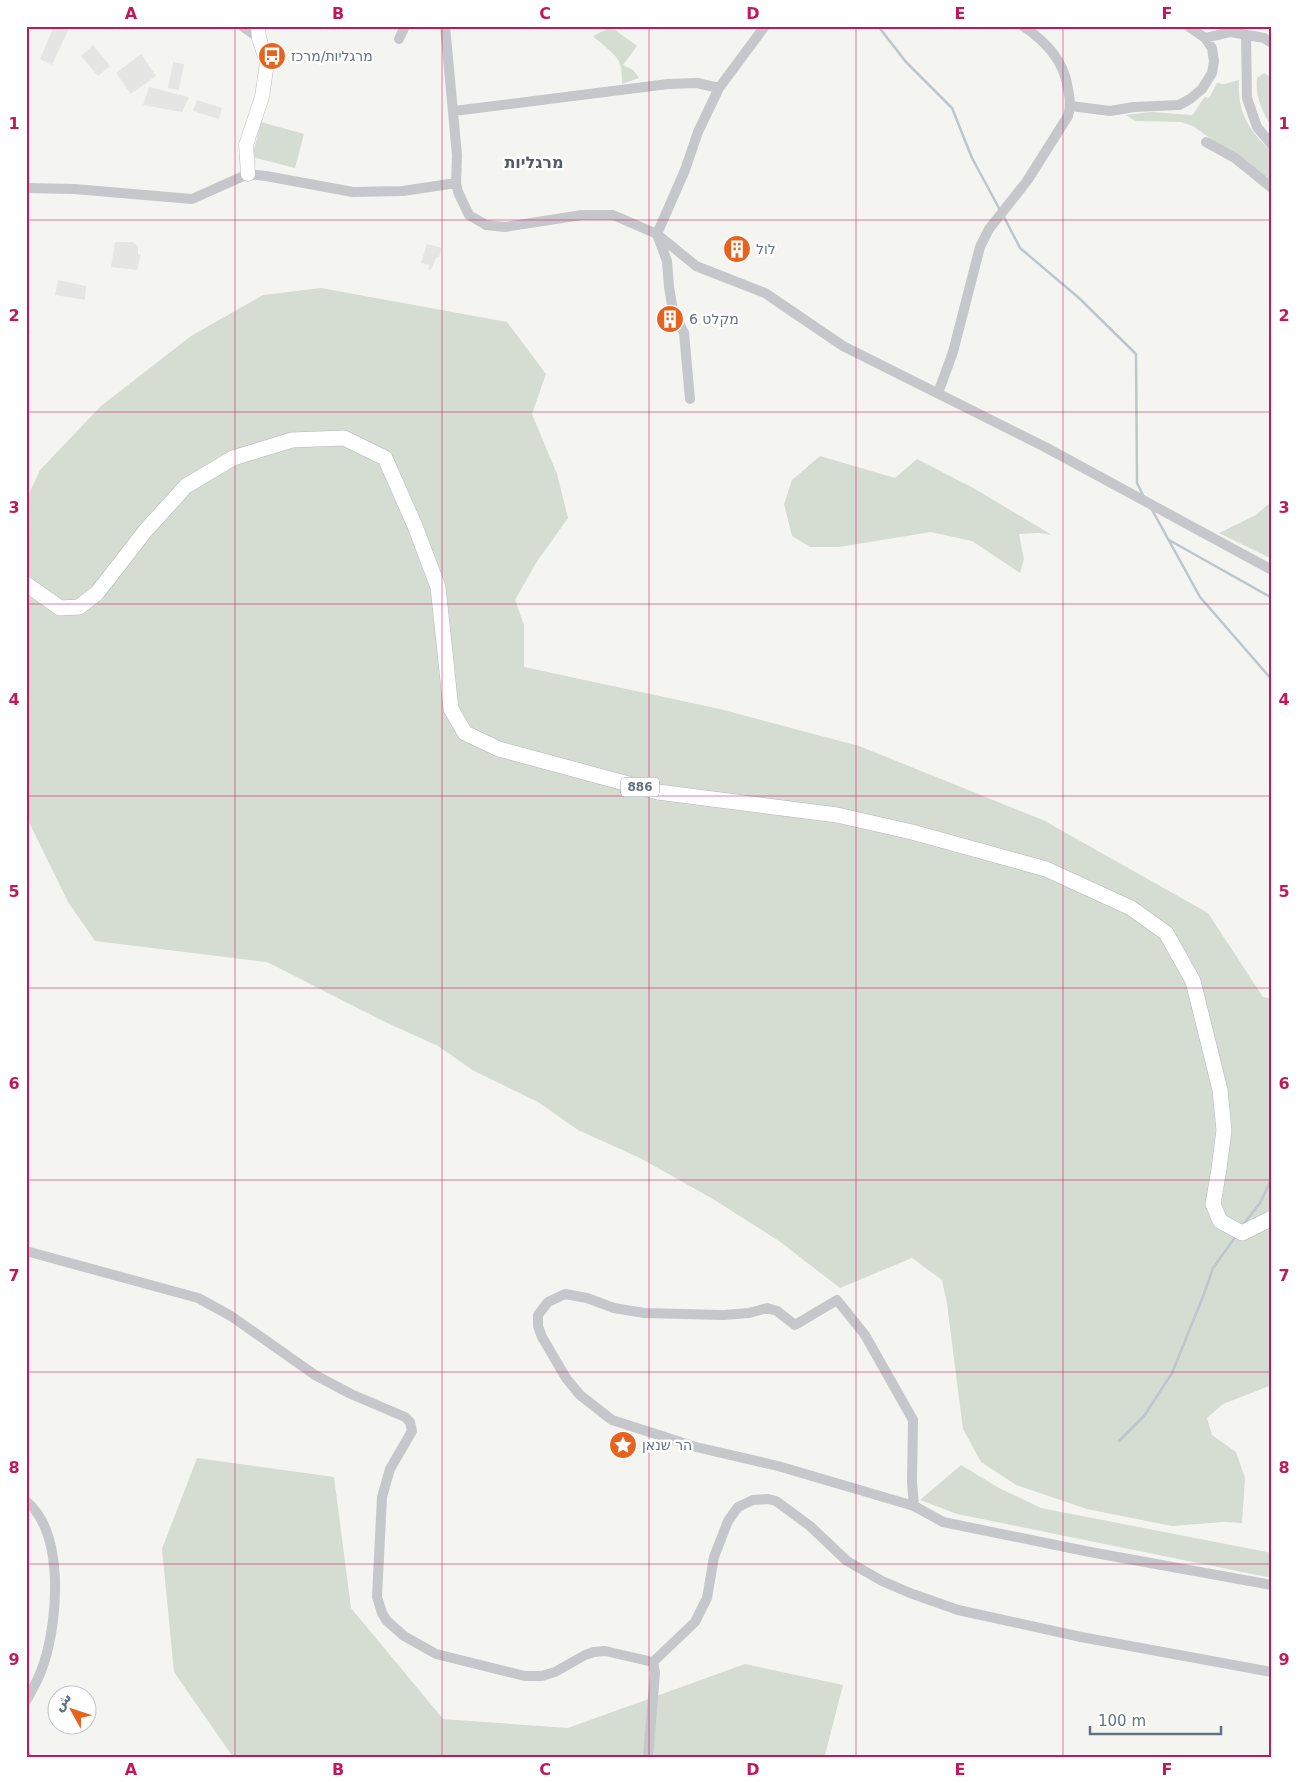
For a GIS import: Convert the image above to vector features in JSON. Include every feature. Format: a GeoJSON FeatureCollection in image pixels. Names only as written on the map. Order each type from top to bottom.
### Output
{"type":"FeatureCollection","features":[{"type":"Feature","properties":{"kind":"main road","name":"886"},"geometry":{"type":"LineString","coordinates":[[26,584],[60,608],[79,607],[97,593],[146,530],[186,486],[233,458],[292,440],[344,438],[384,458],[416,526],[438,587],[451,709],[465,733],[499,749],[658,792],[837,815],[912,832],[1046,869],[1131,908],[1166,933],[1193,981],[1220,1090],[1224,1130],[1220,1169],[1213,1204],[1220,1220],[1242,1233],[1272,1218]]}},
{"type":"Feature","properties":{"kind":"street"},"geometry":{"type":"LineString","coordinates":[[242,26],[259,32],[267,62],[262,97],[246,145],[248,174]]}},
{"type":"Feature","properties":{"kind":"street"},"geometry":{"type":"LineString","coordinates":[[399,39],[405,26]]}},
{"type":"Feature","properties":{"kind":"street"},"geometry":{"type":"LineString","coordinates":[[446,26],[458,155],[456,183],[458,192],[469,214],[486,225],[504,227],[582,214],[613,215],[658,234],[696,266],[765,293],[843,346],[1045,447],[1272,570]]}},
{"type":"Feature","properties":{"kind":"street"},"geometry":{"type":"LineString","coordinates":[[690,399],[684,332],[673,311],[667,261],[658,234],[685,170],[698,132],[719,88],[765,26]]}},
{"type":"Feature","properties":{"kind":"street"},"geometry":{"type":"LineString","coordinates":[[938,393],[953,352],[980,246],[989,229],[1027,181],[1068,116],[1071,106],[1067,82],[1055,54],[1041,39],[1023,26]]}},
{"type":"Feature","properties":{"kind":"street"},"geometry":{"type":"LineString","coordinates":[[1071,106],[1110,111],[1134,107],[1179,104],[1190,99],[1202,89],[1212,73],[1214,61],[1212,48],[1205,38],[1188,26]]}},
{"type":"Feature","properties":{"kind":"street"},"geometry":{"type":"LineString","coordinates":[[1205,38],[1231,32],[1264,38],[1272,43]]}},
{"type":"Feature","properties":{"kind":"street"},"geometry":{"type":"LineString","coordinates":[[1246,34],[1247,98],[1257,127],[1272,145]]}},
{"type":"Feature","properties":{"kind":"street"},"geometry":{"type":"LineString","coordinates":[[454,111],[668,84],[698,83],[719,88]]}},
{"type":"Feature","properties":{"kind":"street"},"geometry":{"type":"LineString","coordinates":[[1206,142],[1235,158],[1272,188]]}},
{"type":"Feature","properties":{"kind":"street"},"geometry":{"type":"LineString","coordinates":[[26,188],[74,189],[192,199],[248,174],[352,192],[403,191],[456,183]]}},
{"type":"Feature","properties":{"kind":"street"},"geometry":{"type":"LineString","coordinates":[[26,1251],[198,1298],[231,1316],[326,1382],[405,1417],[410,1422],[412,1431],[390,1469],[382,1497],[377,1596],[386,1622],[404,1636],[436,1654],[524,1676],[542,1676],[555,1672],[594,1652],[605,1651],[653,1662]]}},
{"type":"Feature","properties":{"kind":"street"},"geometry":{"type":"LineString","coordinates":[[914,1506],[912,1482],[913,1420],[866,1335],[837,1300],[795,1325],[777,1311],[767,1308],[749,1313],[724,1315],[644,1313],[614,1308],[587,1298],[565,1294],[548,1302],[538,1315],[538,1326],[542,1337],[566,1378],[580,1395],[612,1420],[696,1447],[778,1466],[914,1506],[943,1522],[1090,1552],[1272,1585]]}},
{"type":"Feature","properties":{"kind":"street"},"geometry":{"type":"LineString","coordinates":[[653,1662],[694,1622],[707,1598],[714,1557],[728,1521],[738,1507],[753,1500],[768,1499],[776,1501],[810,1526],[847,1561],[882,1581],[958,1610],[1081,1637],[1272,1672]]}},
{"type":"Feature","properties":{"kind":"street"},"geometry":{"type":"LineString","coordinates":[[26,1501],[38,1513],[47,1532],[51,1548],[54,1589],[51,1630],[44,1663],[26,1701]]}},
{"type":"Feature","properties":{"kind":"street"},"geometry":{"type":"LineString","coordinates":[[648,1757],[655,1673],[653,1662]]}},
{"type":"Feature","properties":{"kind":"shaded area"},"geometry":{"type":"Polygon","coordinates":[[[54,26],[70,26],[52,65],[40,59],[54,26]]]}},
{"type":"Feature","properties":{"kind":"shaded area"},"geometry":{"type":"Polygon","coordinates":[[[607,29],[615,30],[637,46],[623,65],[633,70],[639,78],[622,84],[619,61],[593,36],[607,29]]]}},
{"type":"Feature","properties":{"kind":"shaded area"},"geometry":{"type":"Polygon","coordinates":[[[93,45],[110,66],[98,76],[81,56],[93,45]]]}},
{"type":"Feature","properties":{"kind":"shaded area"},"geometry":{"type":"Polygon","coordinates":[[[141,54],[156,76],[131,94],[116,73],[141,54]]]}},
{"type":"Feature","properties":{"kind":"shaded area"},"geometry":{"type":"Polygon","coordinates":[[[173,62],[184,64],[179,90],[168,88],[173,62]]]}},
{"type":"Feature","properties":{"kind":"shaded area"},"geometry":{"type":"Polygon","coordinates":[[[1264,73],[1272,78],[1272,127],[1262,110],[1257,91],[1257,78],[1264,73]]]}},
{"type":"Feature","properties":{"kind":"shaded area"},"geometry":{"type":"Polygon","coordinates":[[[1239,80],[1240,102],[1246,120],[1257,136],[1272,152],[1272,182],[1193,126],[1181,122],[1136,121],[1125,115],[1151,112],[1192,115],[1205,97],[1209,98],[1217,83],[1224,84],[1239,80]]]}},
{"type":"Feature","properties":{"kind":"shaded area"},"geometry":{"type":"Polygon","coordinates":[[[149,87],[189,97],[182,112],[143,105],[149,87]]]}},
{"type":"Feature","properties":{"kind":"shaded area"},"geometry":{"type":"Polygon","coordinates":[[[197,100],[222,108],[219,119],[193,111],[197,100]]]}},
{"type":"Feature","properties":{"kind":"shaded area"},"geometry":{"type":"Polygon","coordinates":[[[261,122],[304,134],[295,168],[252,157],[261,122]]]}},
{"type":"Feature","properties":{"kind":"shaded area"},"geometry":{"type":"Polygon","coordinates":[[[115,242],[132,242],[138,246],[138,254],[141,255],[137,270],[111,267],[115,242]]]}},
{"type":"Feature","properties":{"kind":"shaded area"},"geometry":{"type":"Polygon","coordinates":[[[427,244],[442,248],[431,270],[428,269],[429,265],[421,263],[427,244]]]}},
{"type":"Feature","properties":{"kind":"shaded area"},"geometry":{"type":"Polygon","coordinates":[[[58,280],[86,286],[85,300],[55,295],[58,280]]]}},
{"type":"Feature","properties":{"kind":"shaded area"},"geometry":{"type":"Polygon","coordinates":[[[321,288],[507,322],[546,374],[532,414],[557,474],[568,518],[536,563],[515,600],[524,625],[524,667],[720,709],[859,746],[1043,820],[1208,913],[1263,997],[1272,999],[1272,1385],[1223,1404],[1207,1418],[1212,1435],[1236,1452],[1245,1478],[1242,1523],[1223,1522],[1172,1526],[1087,1509],[1016,1485],[981,1462],[963,1429],[947,1304],[942,1280],[912,1258],[840,1288],[779,1241],[713,1199],[640,1158],[578,1130],[538,1102],[474,1071],[438,1046],[385,1022],[267,962],[95,941],[68,902],[26,816],[26,500],[40,470],[101,406],[191,336],[263,295],[321,288]]]}},
{"type":"Feature","properties":{"kind":"shaded area"},"geometry":{"type":"Polygon","coordinates":[[[820,456],[895,478],[917,459],[975,489],[1052,535],[1039,533],[1019,534],[1024,559],[1020,573],[972,541],[931,532],[839,547],[810,547],[792,536],[784,504],[792,480],[820,456]]]}},
{"type":"Feature","properties":{"kind":"shaded area"},"geometry":{"type":"Polygon","coordinates":[[[1272,501],[1272,559],[1219,533],[1256,515],[1272,501]]]}},
{"type":"Feature","properties":{"kind":"shaded area"},"geometry":{"type":"Polygon","coordinates":[[[197,1458],[334,1477],[351,1608],[443,1719],[568,1728],[745,1664],[843,1685],[825,1755],[822,1757],[233,1757],[174,1672],[162,1549],[197,1458]]]}},
{"type":"Feature","properties":{"kind":"shaded area"},"geometry":{"type":"Polygon","coordinates":[[[961,1465],[999,1488],[1041,1508],[1272,1553],[1272,1578],[957,1514],[920,1500],[961,1465]]]}},
{"type":"Feature","properties":{"kind":"waterway"},"geometry":{"type":"LineString","coordinates":[[878,26],[906,62],[952,108],[972,158],[1000,210]]}},
{"type":"Feature","properties":{"kind":"waterway"},"geometry":{"type":"LineString","coordinates":[[1003,215],[1020,248],[1079,298],[1136,354],[1137,483],[1144,497]]}},
{"type":"Feature","properties":{"kind":"waterway"},"geometry":{"type":"LineString","coordinates":[[1151,508],[1200,597],[1272,680]]}},
{"type":"Feature","properties":{"kind":"waterway"},"geometry":{"type":"LineString","coordinates":[[1169,540],[1272,598]]}},
{"type":"Feature","properties":{"kind":"waterway"},"geometry":{"type":"LineString","coordinates":[[1243,1225],[1260,1203],[1272,1178]]}},
{"type":"Feature","properties":{"kind":"waterway"},"geometry":{"type":"LineString","coordinates":[[1119,1441],[1144,1416],[1172,1373],[1213,1268],[1236,1236]]}},
{"type":"Feature","properties":{"kind":"place","name":"מרגליות/מרכז"},"geometry":{"type":"Point","coordinates":[272,56]}},
{"type":"Feature","properties":{"kind":"place","name":"לול"},"geometry":{"type":"Point","coordinates":[737,249]}},
{"type":"Feature","properties":{"kind":"place","name":"מקלט 6"},"geometry":{"type":"Point","coordinates":[670,319]}},
{"type":"Feature","properties":{"kind":"place","name":"הר שנאן"},"geometry":{"type":"Point","coordinates":[623,1445]}},
{"type":"Feature","properties":{"kind":"district","name":"מרגליות"},"geometry":{"type":"Point","coordinates":[534,162]}}]}
